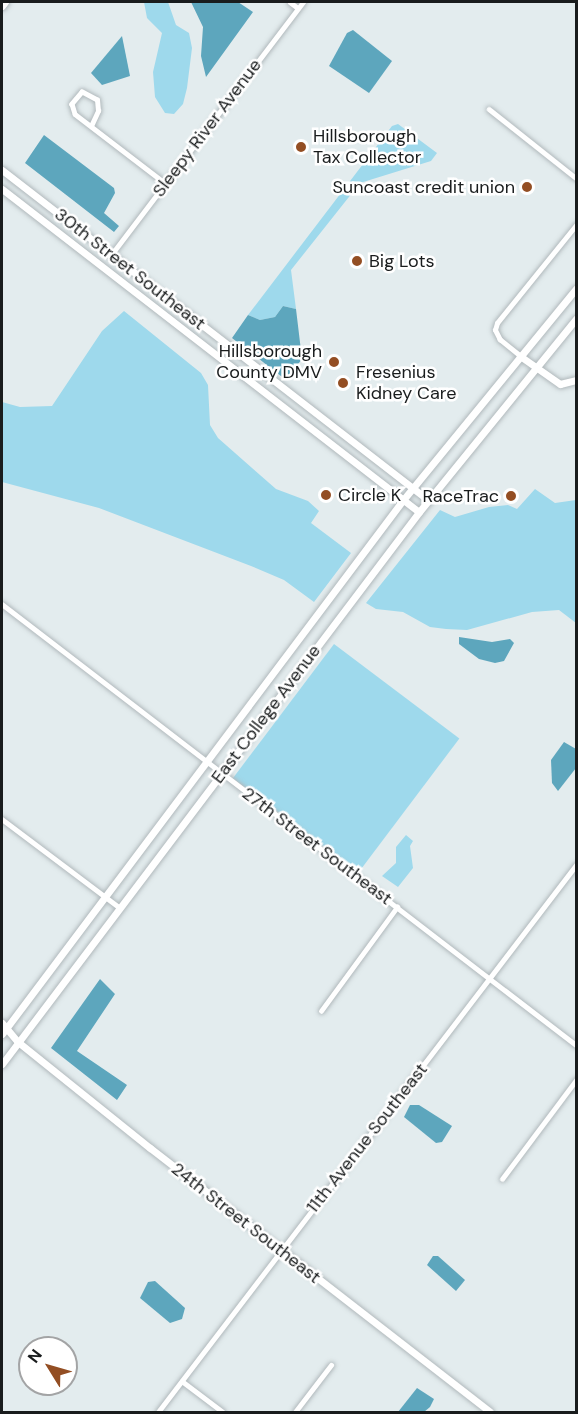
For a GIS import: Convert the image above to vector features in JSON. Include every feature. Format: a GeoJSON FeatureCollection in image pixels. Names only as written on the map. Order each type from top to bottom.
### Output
{"type":"FeatureCollection","features":[{"type":"Feature","properties":{"kind":"main road"},"geometry":{"type":"LineString","coordinates":[[2,6],[5,2]]}},
{"type":"Feature","properties":{"kind":"main road","name":"30th Street Southeast"},"geometry":{"type":"LineString","coordinates":[[2,170],[428,500]]}},
{"type":"Feature","properties":{"kind":"main road","name":"30th Street Southeast"},"geometry":{"type":"LineString","coordinates":[[2,189],[418,512]]}},
{"type":"Feature","properties":{"kind":"main road","name":"East College Avenue"},"geometry":{"type":"LineString","coordinates":[[2,1029],[106,898],[412,488],[576,289]]}},
{"type":"Feature","properties":{"kind":"main road","name":"East College Avenue"},"geometry":{"type":"LineString","coordinates":[[2,1064],[418,512],[576,319]]}},
{"type":"Feature","properties":{"kind":"main road"},"geometry":{"type":"LineString","coordinates":[[520,356],[560,384],[576,380]]}},
{"type":"Feature","properties":{"kind":"main road","name":"24th Street Southeast"},"geometry":{"type":"LineString","coordinates":[[2,1029],[281,1251],[490,1413]]}},
{"type":"Feature","properties":{"kind":"street"},"geometry":{"type":"LineString","coordinates":[[290,2],[298,8]]}},
{"type":"Feature","properties":{"kind":"street","name":"Sleepy River Avenue"},"geometry":{"type":"LineString","coordinates":[[111,255],[303,2]]}},
{"type":"Feature","properties":{"kind":"street"},"geometry":{"type":"LineString","coordinates":[[91,126],[98,111],[97,100],[82,92],[74,99],[72,109],[91,126],[165,183]]}},
{"type":"Feature","properties":{"kind":"street"},"geometry":{"type":"LineString","coordinates":[[489,109],[576,178]]}},
{"type":"Feature","properties":{"kind":"street"},"geometry":{"type":"LineString","coordinates":[[520,356],[500,340],[495,330],[496,323],[576,225]]}},
{"type":"Feature","properties":{"kind":"street","name":"27th Street Southeast"},"geometry":{"type":"LineString","coordinates":[[2,603],[576,1045]]}},
{"type":"Feature","properties":{"kind":"street"},"geometry":{"type":"LineString","coordinates":[[2,819],[120,908]]}},
{"type":"Feature","properties":{"kind":"street","name":"11th Avenue Southeast"},"geometry":{"type":"LineString","coordinates":[[158,1413],[576,865]]}},
{"type":"Feature","properties":{"kind":"street"},"geometry":{"type":"LineString","coordinates":[[321,1011],[397,907]]}},
{"type":"Feature","properties":{"kind":"street"},"geometry":{"type":"LineString","coordinates":[[502,1179],[576,1080]]}},
{"type":"Feature","properties":{"kind":"street"},"geometry":{"type":"LineString","coordinates":[[295,1413],[331,1365]]}},
{"type":"Feature","properties":{"kind":"street"},"geometry":{"type":"LineString","coordinates":[[182,1381],[223,1413]]}},
{"type":"Feature","properties":{"kind":"shaded area"},"geometry":{"type":"Polygon","coordinates":[[[144,2],[168,2],[176,25],[189,33],[192,48],[187,88],[183,104],[174,114],[165,113],[155,97],[153,72],[162,33],[147,18],[144,2]]]}},
{"type":"Feature","properties":{"kind":"shaded area"},"geometry":{"type":"Polygon","coordinates":[[[191,2],[238,2],[253,12],[206,77],[201,56],[203,27],[191,2]]]}},
{"type":"Feature","properties":{"kind":"shaded area"},"geometry":{"type":"Polygon","coordinates":[[[353,30],[392,61],[369,93],[329,66],[347,33],[353,30]]]}},
{"type":"Feature","properties":{"kind":"shaded area"},"geometry":{"type":"Polygon","coordinates":[[[122,36],[130,76],[102,85],[91,73],[122,36]]]}},
{"type":"Feature","properties":{"kind":"shaded area"},"geometry":{"type":"Polygon","coordinates":[[[398,124],[437,153],[431,161],[360,183],[291,270],[296,309],[283,306],[275,317],[260,320],[248,315],[392,126],[398,124]]]}},
{"type":"Feature","properties":{"kind":"shaded area"},"geometry":{"type":"Polygon","coordinates":[[[44,135],[114,188],[115,193],[104,213],[119,226],[114,232],[25,163],[44,135]]]}},
{"type":"Feature","properties":{"kind":"shaded area"},"geometry":{"type":"Polygon","coordinates":[[[283,306],[296,309],[302,359],[286,380],[232,338],[248,315],[260,320],[275,317],[283,306]]]}},
{"type":"Feature","properties":{"kind":"shaded area"},"geometry":{"type":"Polygon","coordinates":[[[124,311],[201,373],[208,385],[210,425],[218,438],[276,489],[308,501],[319,511],[311,523],[351,553],[314,602],[284,580],[251,566],[99,508],[2,482],[2,402],[20,407],[52,406],[102,331],[124,311]]]}},
{"type":"Feature","properties":{"kind":"shaded area"},"geometry":{"type":"Polygon","coordinates":[[[535,489],[555,503],[576,500],[576,623],[559,610],[532,612],[467,630],[446,629],[430,627],[403,612],[376,609],[366,603],[440,510],[455,517],[489,507],[508,505],[517,509],[535,489]]]}},
{"type":"Feature","properties":{"kind":"shaded area"},"geometry":{"type":"Polygon","coordinates":[[[459,637],[492,642],[510,639],[514,643],[504,661],[495,663],[479,659],[459,644],[459,637]]]}},
{"type":"Feature","properties":{"kind":"shaded area"},"geometry":{"type":"Polygon","coordinates":[[[334,644],[459,738],[358,873],[233,778],[334,644]]]}},
{"type":"Feature","properties":{"kind":"shaded area"},"geometry":{"type":"Polygon","coordinates":[[[564,742],[576,749],[576,768],[558,791],[552,783],[551,760],[564,742]]]}},
{"type":"Feature","properties":{"kind":"shaded area"},"geometry":{"type":"Polygon","coordinates":[[[406,835],[413,841],[410,846],[413,868],[398,887],[382,876],[396,863],[396,847],[406,835]]]}},
{"type":"Feature","properties":{"kind":"shaded area"},"geometry":{"type":"Polygon","coordinates":[[[100,979],[115,994],[77,1051],[127,1085],[117,1100],[51,1048],[100,979]]]}},
{"type":"Feature","properties":{"kind":"shaded area"},"geometry":{"type":"Polygon","coordinates":[[[410,1105],[419,1105],[452,1126],[442,1142],[436,1143],[404,1117],[410,1105]]]}},
{"type":"Feature","properties":{"kind":"shaded area"},"geometry":{"type":"Polygon","coordinates":[[[433,1256],[438,1256],[465,1280],[456,1291],[427,1265],[433,1256]]]}},
{"type":"Feature","properties":{"kind":"shaded area"},"geometry":{"type":"Polygon","coordinates":[[[155,1281],[185,1308],[182,1319],[170,1323],[140,1298],[148,1282],[155,1281]]]}},
{"type":"Feature","properties":{"kind":"shaded area"},"geometry":{"type":"Polygon","coordinates":[[[417,1388],[434,1399],[430,1407],[424,1412],[398,1412],[417,1388]]]}},
{"type":"Feature","properties":{"kind":"place","name":"Hillsborough Tax Collector"},"geometry":{"type":"Point","coordinates":[301,147]}},
{"type":"Feature","properties":{"kind":"place","name":"Suncoast credit union"},"geometry":{"type":"Point","coordinates":[527,187]}},
{"type":"Feature","properties":{"kind":"place","name":"Big Lots"},"geometry":{"type":"Point","coordinates":[357,261]}},
{"type":"Feature","properties":{"kind":"place","name":"Hillsborough County DMV"},"geometry":{"type":"Point","coordinates":[334,362]}},
{"type":"Feature","properties":{"kind":"place","name":"Fresenius Kidney Care"},"geometry":{"type":"Point","coordinates":[343,383]}},
{"type":"Feature","properties":{"kind":"place","name":"Circle K"},"geometry":{"type":"Point","coordinates":[326,495]}},
{"type":"Feature","properties":{"kind":"place","name":"RaceTrac"},"geometry":{"type":"Point","coordinates":[511,496]}}]}
